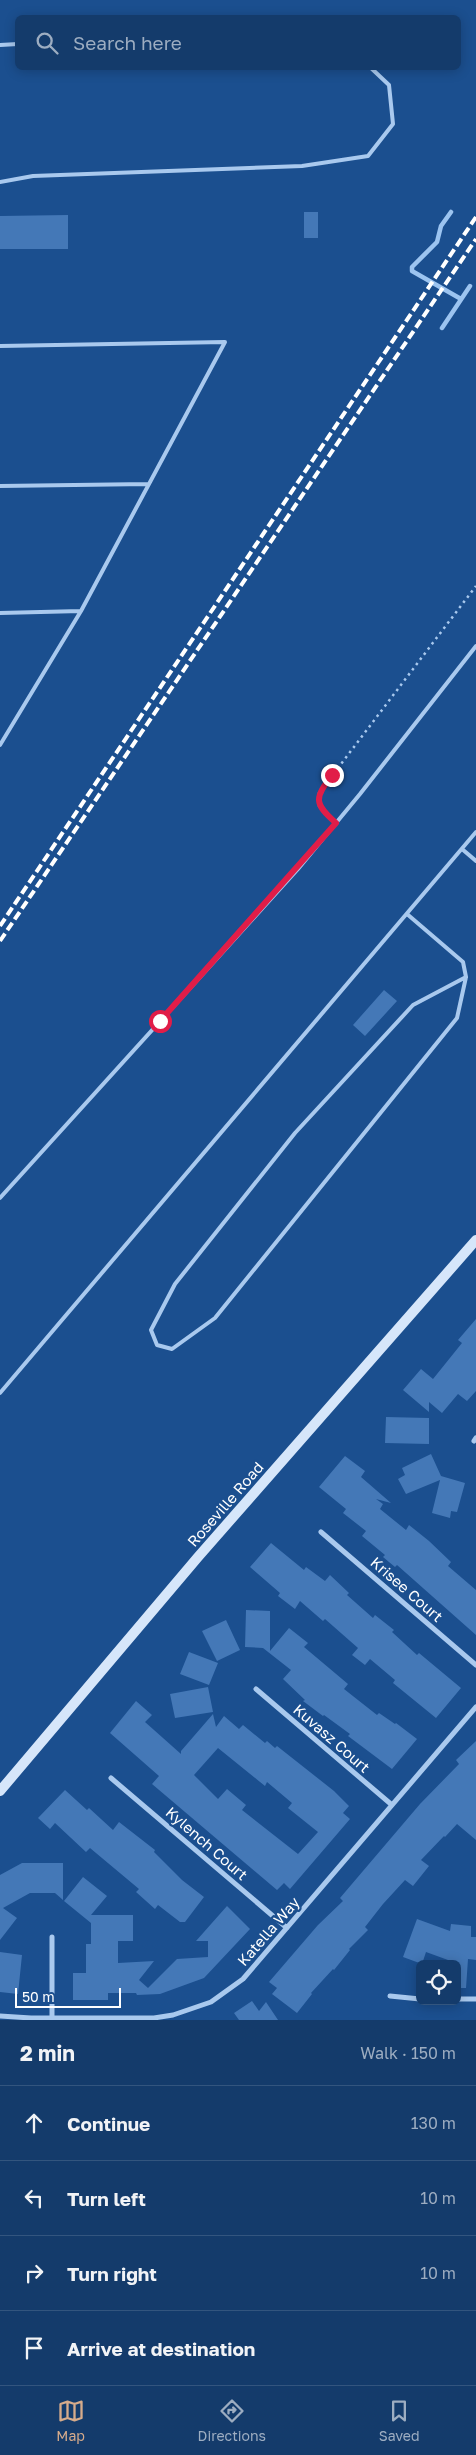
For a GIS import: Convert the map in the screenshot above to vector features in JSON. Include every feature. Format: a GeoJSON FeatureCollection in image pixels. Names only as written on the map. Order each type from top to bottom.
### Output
{"type":"FeatureCollection","features":[{"type":"Feature","properties":{"kind":"main road","name":"Roseville Road"},"geometry":{"type":"LineString","coordinates":[[0,1790],[198,1557],[476,1241]]}},
{"type":"Feature","properties":{"kind":"street","name":"Krisee Court"},"geometry":{"type":"LineString","coordinates":[[321,1532],[476,1665]]}},
{"type":"Feature","properties":{"kind":"street","name":"Kuvasz Court"},"geometry":{"type":"LineString","coordinates":[[256,1689],[392,1805]]}},
{"type":"Feature","properties":{"kind":"street","name":"Katella Way"},"geometry":{"type":"LineString","coordinates":[[0,2016],[154,2018],[192,2010],[228,1992],[243,1979],[476,1707]]}},
{"type":"Feature","properties":{"kind":"street","name":"Kylench Court"},"geometry":{"type":"LineString","coordinates":[[111,1778],[287,1928]]}},
{"type":"Feature","properties":{"kind":"street"},"geometry":{"type":"LineString","coordinates":[[52,1937],[52,2018]]}},
{"type":"Feature","properties":{"kind":"street"},"geometry":{"type":"LineString","coordinates":[[390,1996],[416,1999]]}},
{"type":"Feature","properties":{"kind":"street"},"geometry":{"type":"LineString","coordinates":[[461,1999],[476,1999]]}},
{"type":"Feature","properties":{"kind":"lane"},"geometry":{"type":"LineString","coordinates":[[0,45],[15,44]]}},
{"type":"Feature","properties":{"kind":"lane"},"geometry":{"type":"LineString","coordinates":[[0,182],[33,176],[302,166],[368,156],[393,124],[389,85],[373,70]]}},
{"type":"Feature","properties":{"kind":"lane"},"geometry":{"type":"LineString","coordinates":[[0,346],[224,342],[81,611],[0,745]]}},
{"type":"Feature","properties":{"kind":"lane"},"geometry":{"type":"LineString","coordinates":[[0,486],[148,484]]}},
{"type":"Feature","properties":{"kind":"lane"},"geometry":{"type":"LineString","coordinates":[[0,613],[81,611]]}},
{"type":"Feature","properties":{"kind":"lane"},"geometry":{"type":"LineString","coordinates":[[0,1198],[293,874],[336,823],[476,646]]}},
{"type":"Feature","properties":{"kind":"lane"},"geometry":{"type":"LineString","coordinates":[[0,1393],[476,832]]}},
{"type":"Feature","properties":{"kind":"lane"},"geometry":{"type":"LineString","coordinates":[[462,849],[476,861]]}},
{"type":"Feature","properties":{"kind":"lane"},"geometry":{"type":"LineString","coordinates":[[407,914],[463,962],[466,977],[457,1018],[216,1318],[172,1349],[156,1345],[151,1330],[175,1284],[295,1134],[413,1005],[466,977]]}},
{"type":"Feature","properties":{"kind":"path"},"geometry":{"type":"LineString","coordinates":[[336,823],[319,806],[319,793],[476,586]]}},
{"type":"Feature","properties":{"kind":"building"},"geometry":{"type":"Polygon","coordinates":[[[304,212],[318,212],[318,238],[304,238],[304,212]]]}},
{"type":"Feature","properties":{"kind":"building"},"geometry":{"type":"Polygon","coordinates":[[[68,215],[68,249],[0,249],[0,216],[68,215]]]}},
{"type":"Feature","properties":{"kind":"building"},"geometry":{"type":"Polygon","coordinates":[[[384,990],[397,1001],[365,1036],[353,1025],[384,990]]]}},
{"type":"Feature","properties":{"kind":"building"},"geometry":{"type":"Polygon","coordinates":[[[476,1319],[476,1391],[467,1401],[458,1394],[442,1413],[429,1402],[429,1412],[403,1390],[421,1369],[433,1379],[462,1343],[458,1340],[476,1319]]]}},
{"type":"Feature","properties":{"kind":"building"},"geometry":{"type":"Polygon","coordinates":[[[386,1417],[429,1418],[429,1444],[385,1443],[386,1417]]]}},
{"type":"Feature","properties":{"kind":"building"},"geometry":{"type":"Polygon","coordinates":[[[431,1454],[441,1476],[465,1483],[457,1512],[451,1511],[450,1518],[432,1513],[440,1480],[406,1494],[398,1479],[405,1475],[402,1468],[431,1454]]]}},
{"type":"Feature","properties":{"kind":"building"},"geometry":{"type":"Polygon","coordinates":[[[345,1456],[365,1471],[361,1477],[391,1503],[376,1499],[383,1504],[380,1509],[406,1530],[409,1525],[429,1541],[451,1562],[448,1566],[476,1590],[476,1635],[397,1565],[395,1567],[383,1557],[385,1555],[362,1536],[366,1531],[343,1513],[346,1509],[319,1487],[345,1456]]]}},
{"type":"Feature","properties":{"kind":"building"},"geometry":{"type":"Polygon","coordinates":[[[271,1543],[304,1570],[306,1567],[325,1581],[330,1575],[349,1593],[347,1595],[373,1618],[375,1615],[394,1630],[392,1632],[417,1655],[419,1653],[461,1688],[436,1718],[393,1683],[395,1680],[370,1659],[365,1665],[352,1655],[358,1648],[325,1619],[323,1621],[300,1601],[295,1609],[278,1596],[280,1593],[250,1567],[271,1543]]]}},
{"type":"Feature","properties":{"kind":"building"},"geometry":{"type":"Polygon","coordinates":[[[246,1610],[270,1611],[270,1651],[289,1628],[308,1643],[304,1647],[348,1684],[344,1689],[377,1715],[379,1713],[396,1723],[417,1739],[392,1769],[348,1736],[350,1734],[303,1701],[305,1700],[283,1679],[291,1670],[263,1648],[245,1647],[246,1610]]]}},
{"type":"Feature","properties":{"kind":"building"},"geometry":{"type":"Polygon","coordinates":[[[226,1620],[240,1650],[217,1661],[202,1631],[226,1620]]]}},
{"type":"Feature","properties":{"kind":"building"},"geometry":{"type":"Polygon","coordinates":[[[189,1652],[218,1663],[209,1685],[180,1674],[189,1652]]]}},
{"type":"Feature","properties":{"kind":"building"},"geometry":{"type":"Polygon","coordinates":[[[208,1687],[213,1712],[175,1718],[170,1694],[208,1687]]]}},
{"type":"Feature","properties":{"kind":"building"},"geometry":{"type":"Polygon","coordinates":[[[136,1701],[152,1715],[145,1722],[181,1754],[181,1751],[213,1714],[216,1727],[224,1716],[239,1729],[243,1725],[265,1743],[267,1741],[275,1748],[277,1746],[334,1791],[349,1806],[343,1813],[350,1819],[290,1889],[284,1883],[277,1890],[152,1784],[159,1776],[110,1733],[136,1701]],[[218,1748],[194,1775],[218,1799],[227,1789],[246,1805],[242,1810],[298,1854],[318,1832],[288,1808],[292,1803],[267,1782],[265,1786],[218,1748]]]}},
{"type":"Feature","properties":{"kind":"building"},"geometry":{"type":"Polygon","coordinates":[[[476,1741],[476,1840],[457,1824],[444,1836],[421,1860],[429,1866],[413,1886],[405,1880],[383,1904],[365,1927],[368,1930],[349,1949],[334,1970],[311,1993],[297,2013],[272,1994],[277,1988],[269,1982],[318,1925],[343,1901],[340,1898],[420,1804],[459,1764],[456,1760],[476,1741]]]}},
{"type":"Feature","properties":{"kind":"building"},"geometry":{"type":"Polygon","coordinates":[[[65,1790],[87,1810],[89,1808],[113,1830],[119,1822],[155,1850],[154,1852],[182,1880],[204,1897],[185,1922],[180,1922],[158,1905],[155,1909],[136,1892],[139,1889],[90,1848],[86,1852],[55,1823],[50,1829],[38,1818],[65,1790]]]}},
{"type":"Feature","properties":{"kind":"building"},"geometry":{"type":"Polygon","coordinates":[[[22,1863],[63,1863],[63,1900],[55,1893],[30,1893],[3,1908],[17,1918],[0,1940],[0,1875],[22,1863]]]}},
{"type":"Feature","properties":{"kind":"building"},"geometry":{"type":"Polygon","coordinates":[[[83,1877],[107,1896],[91,1915],[133,1915],[133,1941],[118,1941],[118,1963],[154,1961],[139,1980],[148,1988],[177,1959],[208,1957],[208,1941],[196,1941],[227,1906],[250,1929],[204,1978],[160,1994],[108,1993],[108,2000],[73,2000],[73,1973],[86,1973],[86,1944],[91,1944],[91,1923],[64,1901],[83,1877]]]}},
{"type":"Feature","properties":{"kind":"building"},"geometry":{"type":"Polygon","coordinates":[[[417,1919],[450,1931],[451,1924],[471,1926],[471,1937],[476,1937],[476,1960],[468,1959],[466,1988],[461,1988],[461,1960],[448,1960],[426,1952],[423,1960],[416,1960],[416,1962],[403,1957],[417,1919]]]}},
{"type":"Feature","properties":{"kind":"building"},"geometry":{"type":"Polygon","coordinates":[[[0,1952],[22,1955],[18,1994],[0,1992],[0,1952]]]}},
{"type":"Feature","properties":{"kind":"building"},"geometry":{"type":"Polygon","coordinates":[[[252,2001],[259,2011],[266,2002],[278,2020],[239,2020],[234,2013],[252,2001]]]}},
{"type":"Feature","properties":{"kind":"waterway"},"geometry":{"type":"LineString","coordinates":[[451,212],[441,226],[437,242],[412,267],[412,271],[461,299]]}},
{"type":"Feature","properties":{"kind":"waterway"},"geometry":{"type":"LineString","coordinates":[[442,328],[470,286]]}},
{"type":"Feature","properties":{"kind":"railway"},"geometry":{"type":"LineString","coordinates":[[0,926],[476,217]]}},
{"type":"Feature","properties":{"kind":"railway"},"geometry":{"type":"LineString","coordinates":[[0,941],[476,239]]}},
{"type":"Feature","properties":{"kind":"route"},"geometry":{"type":"LineString","coordinates":[[160,1021],[298,869],[336,823],[324,813],[319,806],[318,800],[319,793],[332,775]]}}]}
